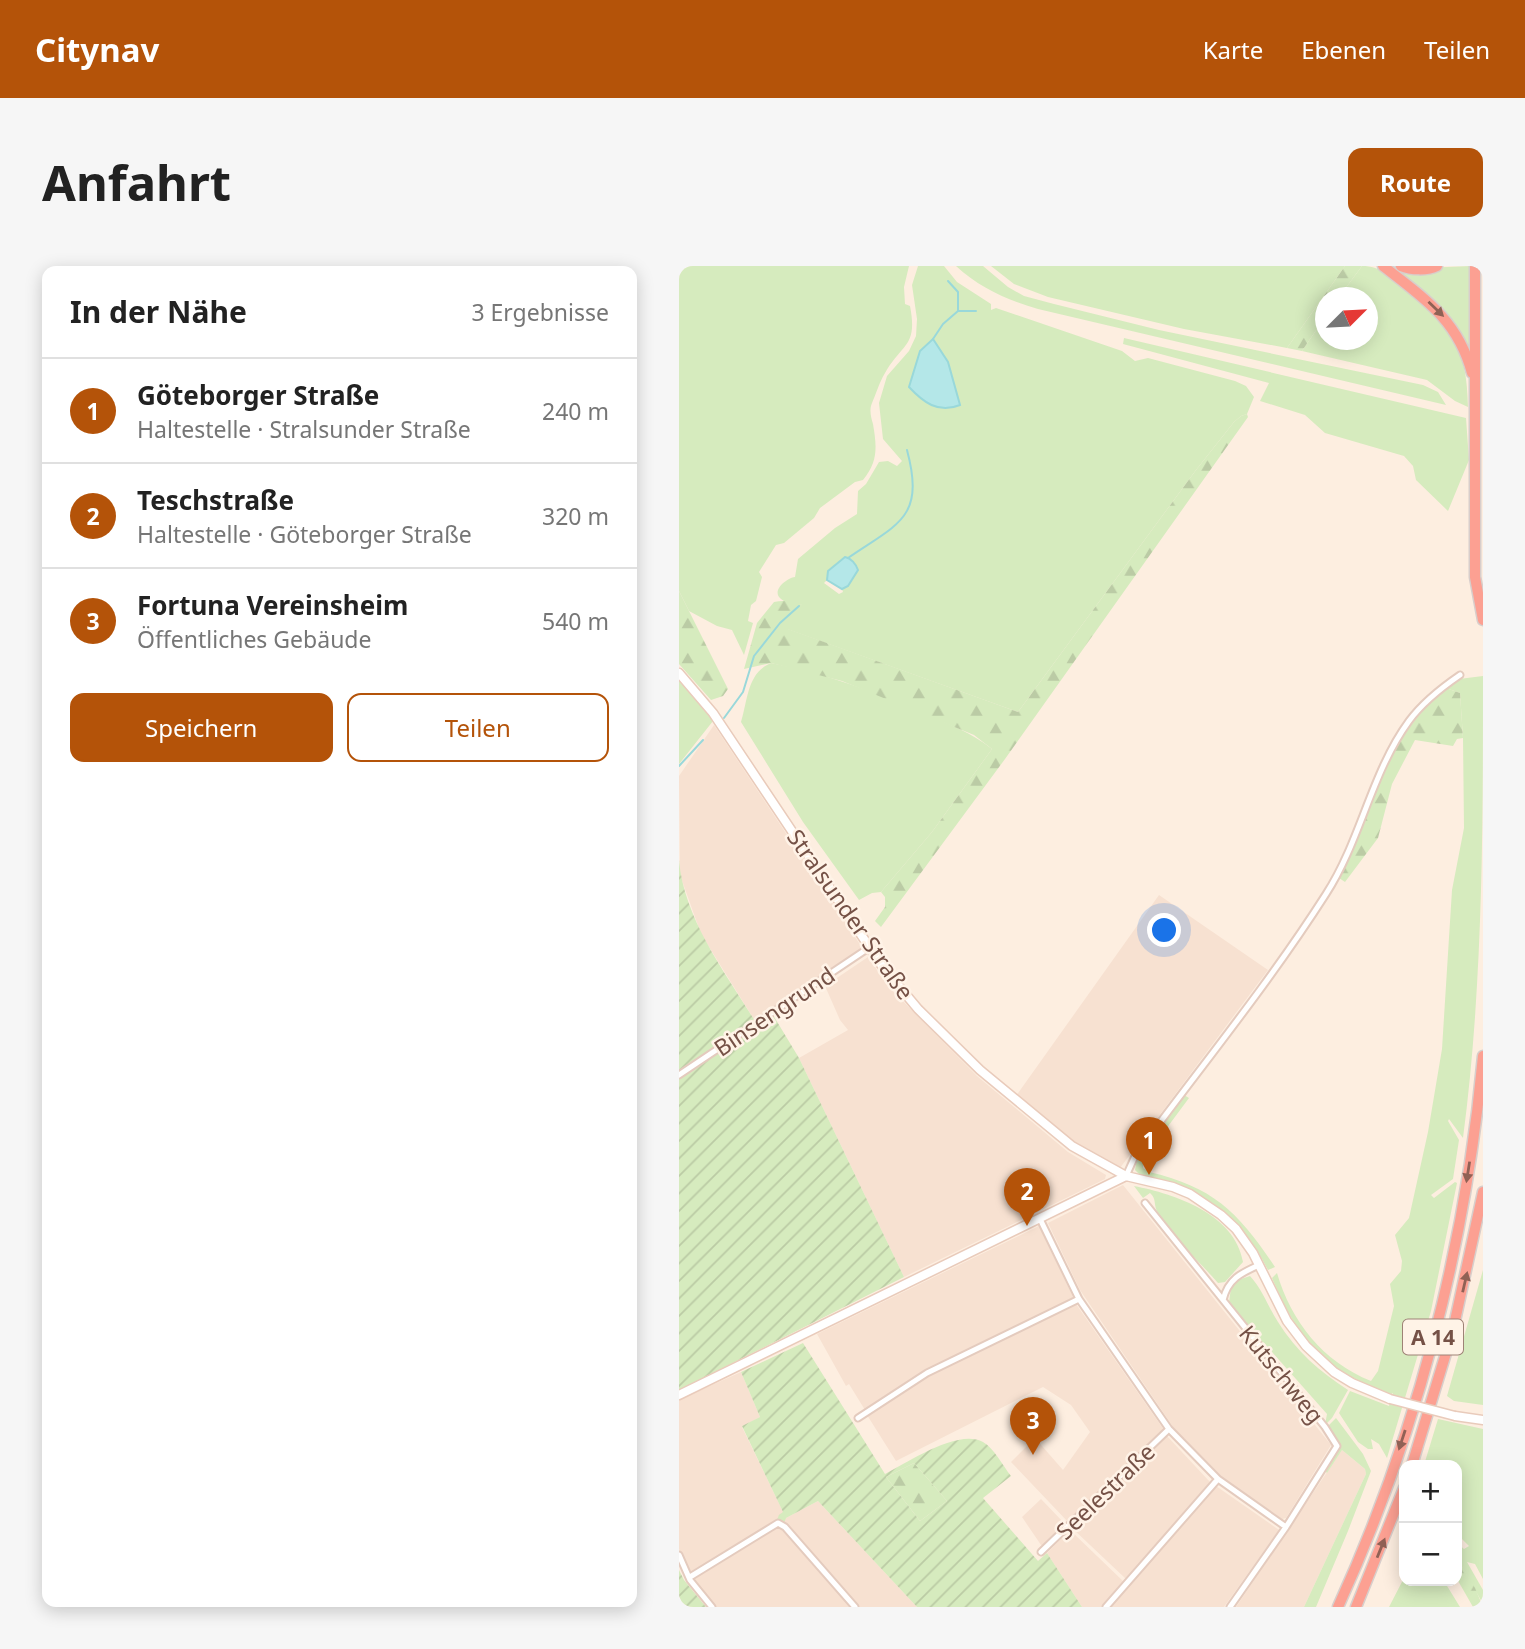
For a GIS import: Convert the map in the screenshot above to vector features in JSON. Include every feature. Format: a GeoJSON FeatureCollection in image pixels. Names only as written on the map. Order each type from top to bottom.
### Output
{"type":"FeatureCollection","features":[{"type":"Feature","properties":{"kind":"highway"},"geometry":{"type":"LineString","coordinates":[[1383,266],[1427,299],[1446,318],[1465,353],[1476,386]]}},
{"type":"Feature","properties":{"kind":"highway"},"geometry":{"type":"LineString","coordinates":[[1401,266],[1408,269],[1437,266]]}},
{"type":"Feature","properties":{"kind":"highway"},"geometry":{"type":"LineString","coordinates":[[1475,266],[1475,577],[1483,620]]}},
{"type":"Feature","properties":{"kind":"highway","name":"A 14"},"geometry":{"type":"LineString","coordinates":[[1338,1607],[1379,1508],[1403,1439],[1438,1320],[1464,1203],[1483,1056]]}},
{"type":"Feature","properties":{"kind":"highway","name":"A 14"},"geometry":{"type":"LineString","coordinates":[[1414,1460],[1453,1330],[1483,1192]]}},
{"type":"Feature","properties":{"kind":"highway"},"geometry":{"type":"LineString","coordinates":[[1356,1607],[1399,1500]]}},
{"type":"Feature","properties":{"kind":"street","name":"Stralsunder Straße"},"geometry":{"type":"LineString","coordinates":[[679,673],[713,713],[893,981],[980,1070],[1072,1146],[1126,1176],[1174,1187],[1205,1202],[1236,1229],[1259,1265],[1287,1321],[1311,1352],[1334,1372],[1391,1399],[1455,1416],[1483,1420]]}},
{"type":"Feature","properties":{"kind":"street"},"geometry":{"type":"LineString","coordinates":[[679,1395],[1126,1176],[1135,1156],[1242,1015],[1332,885],[1360,827],[1382,768],[1409,721],[1436,692],[1460,674]]}},
{"type":"Feature","properties":{"kind":"street","name":"Binsengrund"},"geometry":{"type":"LineString","coordinates":[[679,1075],[870,947]]}},
{"type":"Feature","properties":{"kind":"street","name":"Kutschweg"},"geometry":{"type":"LineString","coordinates":[[1145,1203],[1336,1443],[1336,1449],[1286,1527]]}},
{"type":"Feature","properties":{"kind":"street"},"geometry":{"type":"LineString","coordinates":[[1041,1219],[1079,1299],[1169,1429],[1217,1479],[1286,1527],[1230,1607]]}},
{"type":"Feature","properties":{"kind":"street"},"geometry":{"type":"LineString","coordinates":[[1223,1300],[1237,1275],[1259,1265]]}},
{"type":"Feature","properties":{"kind":"street"},"geometry":{"type":"LineString","coordinates":[[858,1418],[927,1373],[1079,1299]]}},
{"type":"Feature","properties":{"kind":"street","name":"Seelestraße"},"geometry":{"type":"LineString","coordinates":[[1041,1552],[1169,1429]]}},
{"type":"Feature","properties":{"kind":"street"},"geometry":{"type":"LineString","coordinates":[[1106,1607],[1217,1479]]}},
{"type":"Feature","properties":{"kind":"street"},"geometry":{"type":"LineString","coordinates":[[690,1577],[778,1523],[785,1527],[855,1607]]}},
{"type":"Feature","properties":{"kind":"street"},"geometry":{"type":"LineString","coordinates":[[679,1555],[690,1577],[712,1607]]}},
{"type":"Feature","properties":{"kind":"shaded area"},"geometry":{"type":"Polygon","coordinates":[[[714,725],[863,949],[755,1021],[701,934],[680,875],[679,776],[714,725]]]}},
{"type":"Feature","properties":{"kind":"shaded area"},"geometry":{"type":"Polygon","coordinates":[[[1159,895],[1268,970],[1120,1168],[1094,1155],[1052,1126],[1016,1096],[1159,895]]]}},
{"type":"Feature","properties":{"kind":"shaded area"},"geometry":{"type":"Polygon","coordinates":[[[868,957],[889,987],[977,1076],[1068,1152],[1106,1175],[1105,1179],[904,1277],[799,1058],[848,1030],[840,1020],[825,986],[868,957]]]}},
{"type":"Feature","properties":{"kind":"shaded area"},"geometry":{"type":"Polygon","coordinates":[[[1123,1185],[1331,1445],[1286,1518],[1282,1519],[1219,1475],[1184,1438],[1182,1440],[1080,1290],[1048,1223],[1123,1185]]]}},
{"type":"Feature","properties":{"kind":"shaded area"},"geometry":{"type":"Polygon","coordinates":[[[1039,1226],[1072,1299],[926,1370],[865,1410],[849,1384],[846,1386],[817,1334],[1039,1226]]]}},
{"type":"Feature","properties":{"kind":"shaded area"},"geometry":{"type":"Polygon","coordinates":[[[1076,1304],[1164,1430],[1068,1522],[1011,1462],[1035,1438],[1063,1470],[1090,1432],[1071,1405],[1043,1387],[896,1461],[867,1415],[929,1376],[1076,1304]]]}},
{"type":"Feature","properties":{"kind":"shaded area"},"geometry":{"type":"Polygon","coordinates":[[[741,1372],[760,1417],[742,1427],[786,1518],[818,1501],[917,1607],[715,1607],[704,1595],[679,1549],[679,1400],[741,1372]]]}},
{"type":"Feature","properties":{"kind":"shaded area"},"geometry":{"type":"Polygon","coordinates":[[[1167,1436],[1210,1482],[1126,1579],[1072,1528],[1167,1436]]]}},
{"type":"Feature","properties":{"kind":"shaded area"},"geometry":{"type":"Polygon","coordinates":[[[1342,1450],[1365,1469],[1366,1474],[1304,1607],[1236,1607],[1342,1450]]]}},
{"type":"Feature","properties":{"kind":"shaded area"},"geometry":{"type":"Polygon","coordinates":[[[1216,1486],[1279,1530],[1224,1607],[1110,1607],[1216,1486]]]}},
{"type":"Feature","properties":{"kind":"shaded area"},"geometry":{"type":"Polygon","coordinates":[[[1041,1499],[1066,1525],[1044,1545],[1041,1545],[1022,1517],[1041,1499]]]}},
{"type":"Feature","properties":{"kind":"shaded area"},"geometry":{"type":"Polygon","coordinates":[[[1070,1530],[1124,1582],[1103,1607],[1082,1607],[1047,1553],[1070,1530]]]}},
{"type":"Feature","properties":{"kind":"green space"},"geometry":{"type":"Polygon","coordinates":[[[679,266],[909,266],[904,287],[905,304],[910,306],[912,330],[907,344],[883,377],[871,406],[876,447],[874,460],[863,480],[855,482],[820,508],[814,518],[784,543],[776,545],[759,572],[762,577],[756,601],[751,605],[748,621],[753,623],[744,655],[732,630],[717,626],[689,611],[679,591],[679,266]]]}},
{"type":"Feature","properties":{"kind":"green space"},"geometry":{"type":"Polygon","coordinates":[[[918,266],[944,266],[957,282],[991,304],[991,310],[996,308],[1122,351],[1135,361],[1148,358],[1235,381],[1246,386],[1254,397],[1247,414],[1234,422],[1196,470],[1018,712],[787,629],[802,605],[784,601],[778,594],[783,583],[795,577],[798,559],[835,528],[857,514],[858,491],[866,484],[879,462],[888,461],[897,466],[902,461],[883,439],[879,403],[887,376],[909,351],[916,336],[917,319],[912,285],[918,266]],[[849,558],[824,583],[839,594],[843,592],[842,589],[848,585],[856,566],[849,558]]]}},
{"type":"Feature","properties":{"kind":"green space"},"geometry":{"type":"Polygon","coordinates":[[[956,266],[983,266],[1008,287],[1024,296],[1054,304],[1159,330],[1423,385],[1438,392],[1446,405],[1038,309],[994,292],[956,266]]]}},
{"type":"Feature","properties":{"kind":"green space"},"geometry":{"type":"Polygon","coordinates":[[[991,266],[1345,266],[1330,287],[1315,287],[1315,308],[1287,348],[1184,329],[1048,297],[1014,284],[991,266]]]}},
{"type":"Feature","properties":{"kind":"green space"},"geometry":{"type":"Polygon","coordinates":[[[1345,266],[1362,266],[1346,287],[1330,287],[1345,266]]]}},
{"type":"Feature","properties":{"kind":"green space"},"geometry":{"type":"Polygon","coordinates":[[[1362,266],[1374,268],[1389,276],[1434,313],[1454,338],[1460,352],[1468,407],[1455,401],[1427,380],[1302,351],[1315,332],[1315,350],[1378,350],[1378,287],[1346,287],[1362,266]]]}},
{"type":"Feature","properties":{"kind":"green space"},"geometry":{"type":"Polygon","coordinates":[[[1387,266],[1400,269],[1471,266],[1472,360],[1464,343],[1387,266]]]}},
{"type":"Feature","properties":{"kind":"green space"},"geometry":{"type":"Polygon","coordinates":[[[1315,308],[1315,332],[1302,351],[1287,348],[1315,308]]]}},
{"type":"Feature","properties":{"kind":"green space"},"geometry":{"type":"Polygon","coordinates":[[[1124,338],[1466,418],[1469,460],[1448,511],[1416,480],[1413,466],[1404,456],[1325,433],[1305,415],[1260,401],[1269,383],[1123,344],[1124,338]]]}},
{"type":"Feature","properties":{"kind":"green space"},"geometry":{"type":"Polygon","coordinates":[[[1247,414],[1248,417],[1005,759],[881,927],[875,921],[885,907],[885,897],[881,892],[932,832],[992,749],[974,735],[842,681],[771,663],[744,669],[757,623],[774,602],[799,604],[806,608],[788,629],[1018,712],[1196,470],[1234,422],[1247,414]]]}},
{"type":"Feature","properties":{"kind":"green space"},"geometry":{"type":"Polygon","coordinates":[[[679,591],[728,689],[723,696],[711,700],[679,664],[679,591]]]}},
{"type":"Feature","properties":{"kind":"green space"},"geometry":{"type":"Polygon","coordinates":[[[771,663],[830,678],[887,698],[960,729],[992,749],[932,832],[881,892],[872,893],[859,900],[803,822],[741,722],[753,680],[757,673],[771,663]]]}},
{"type":"Feature","properties":{"kind":"green space"},"geometry":{"type":"Polygon","coordinates":[[[1483,676],[1482,850],[1470,1081],[1463,1138],[1449,1119],[1448,1121],[1459,1140],[1453,1179],[1431,1195],[1434,1198],[1457,1183],[1431,1311],[1387,1458],[1379,1444],[1371,1439],[1373,1449],[1368,1449],[1358,1442],[1339,1413],[1350,1391],[1389,1406],[1393,1393],[1390,1395],[1367,1385],[1330,1363],[1316,1351],[1293,1321],[1272,1278],[1277,1273],[1291,1307],[1311,1338],[1338,1363],[1371,1381],[1378,1371],[1394,1306],[1390,1284],[1401,1271],[1402,1261],[1395,1235],[1409,1218],[1428,1132],[1442,1049],[1452,890],[1464,828],[1460,693],[1446,688],[1459,679],[1483,676]]]}},
{"type":"Feature","properties":{"kind":"green space"},"geometry":{"type":"Polygon","coordinates":[[[679,680],[701,703],[713,721],[679,764],[679,680]]]}},
{"type":"Feature","properties":{"kind":"green space"},"geometry":{"type":"Polygon","coordinates":[[[1446,688],[1460,693],[1463,738],[1457,739],[1453,746],[1415,740],[1392,784],[1378,838],[1345,882],[1339,878],[1393,753],[1407,730],[1446,688]]]}},
{"type":"Feature","properties":{"kind":"green space"},"geometry":{"type":"Polygon","coordinates":[[[679,860],[682,882],[697,924],[755,1021],[679,1074],[679,860]]]}},
{"type":"Feature","properties":{"kind":"green space"},"geometry":{"type":"Polygon","coordinates":[[[773,1015],[799,1058],[904,1277],[679,1390],[679,1077],[773,1015]]]}},
{"type":"Feature","properties":{"kind":"green space"},"geometry":{"type":"Polygon","coordinates":[[[1184,1095],[1189,1098],[1143,1160],[1143,1168],[1191,1186],[1223,1205],[1249,1231],[1275,1267],[1268,1270],[1244,1232],[1216,1206],[1182,1187],[1139,1174],[1135,1170],[1137,1159],[1184,1095]]]}},
{"type":"Feature","properties":{"kind":"green space"},"geometry":{"type":"Polygon","coordinates":[[[1134,1186],[1167,1194],[1216,1219],[1238,1245],[1243,1262],[1225,1282],[1218,1283],[1164,1222],[1152,1195],[1150,1193],[1143,1198],[1134,1186]]]}},
{"type":"Feature","properties":{"kind":"green space"},"geometry":{"type":"Polygon","coordinates":[[[1483,1270],[1483,1405],[1454,1401],[1447,1396],[1483,1270]]]}},
{"type":"Feature","properties":{"kind":"green space"},"geometry":{"type":"Polygon","coordinates":[[[1250,1276],[1278,1322],[1301,1352],[1348,1390],[1325,1425],[1327,1414],[1264,1343],[1261,1346],[1260,1339],[1229,1303],[1231,1287],[1238,1280],[1250,1276]]]}},
{"type":"Feature","properties":{"kind":"green space"},"geometry":{"type":"Polygon","coordinates":[[[803,1343],[885,1474],[947,1443],[973,1439],[983,1442],[995,1453],[1011,1476],[983,1498],[1038,1561],[1047,1553],[1082,1607],[917,1607],[818,1501],[786,1518],[784,1523],[776,1522],[783,1512],[742,1426],[760,1417],[741,1372],[803,1343]],[[914,1463],[886,1477],[920,1521],[947,1501],[914,1463]]]}},
{"type":"Feature","properties":{"kind":"green space"},"geometry":{"type":"Polygon","coordinates":[[[1336,1418],[1363,1454],[1371,1471],[1316,1607],[1304,1607],[1366,1474],[1365,1469],[1342,1450],[1327,1473],[1325,1471],[1339,1447],[1337,1439],[1327,1427],[1336,1418]]]}},
{"type":"Feature","properties":{"kind":"green space"},"geometry":{"type":"Polygon","coordinates":[[[1438,1419],[1483,1429],[1483,1579],[1475,1564],[1467,1562],[1483,1590],[1483,1604],[1462,1567],[1462,1547],[1469,1546],[1462,1539],[1462,1460],[1426,1460],[1438,1419]]]}},
{"type":"Feature","properties":{"kind":"green space"},"geometry":{"type":"Polygon","coordinates":[[[914,1463],[947,1501],[920,1521],[886,1477],[914,1463]]]}},
{"type":"Feature","properties":{"kind":"green space"},"geometry":{"type":"Polygon","coordinates":[[[1462,1566],[1483,1607],[1473,1607],[1461,1586],[1462,1566]]]}},
{"type":"Feature","properties":{"kind":"green space"},"geometry":{"type":"Polygon","coordinates":[[[679,1570],[684,1580],[706,1607],[679,1607],[679,1570]]]}},
{"type":"Feature","properties":{"kind":"green space"},"geometry":{"type":"Polygon","coordinates":[[[1400,1586],[1447,1586],[1460,1607],[1389,1607],[1400,1586]]]}},
{"type":"Feature","properties":{"kind":"water"},"geometry":{"type":"Polygon","coordinates":[[[933,339],[948,362],[960,405],[945,408],[931,405],[909,387],[920,351],[933,339]]]}},
{"type":"Feature","properties":{"kind":"water"},"geometry":{"type":"Polygon","coordinates":[[[845,557],[853,562],[858,570],[848,586],[842,589],[827,580],[828,571],[845,557]]]}},
{"type":"Feature","properties":{"kind":"waterway"},"geometry":{"type":"LineString","coordinates":[[933,339],[943,324],[958,311],[958,292],[948,281]]}},
{"type":"Feature","properties":{"kind":"waterway"},"geometry":{"type":"LineString","coordinates":[[959,311],[976,311]]}},
{"type":"Feature","properties":{"kind":"waterway"},"geometry":{"type":"LineString","coordinates":[[848,558],[894,526],[910,505],[913,491],[907,450]]}},
{"type":"Feature","properties":{"kind":"waterway"},"geometry":{"type":"LineString","coordinates":[[724,718],[743,692],[754,656],[780,623],[799,606]]}},
{"type":"Feature","properties":{"kind":"waterway"},"geometry":{"type":"LineString","coordinates":[[679,766],[703,740]]}},
{"type":"Feature","properties":{"kind":"place","name":"Göteborger Straße"},"geometry":{"type":"Point","coordinates":[1149,1175]}},
{"type":"Feature","properties":{"kind":"place","name":"Teschstraße"},"geometry":{"type":"Point","coordinates":[1027,1226]}},
{"type":"Feature","properties":{"kind":"place","name":"Fortuna Vereinsheim"},"geometry":{"type":"Point","coordinates":[1033,1455]}}]}
